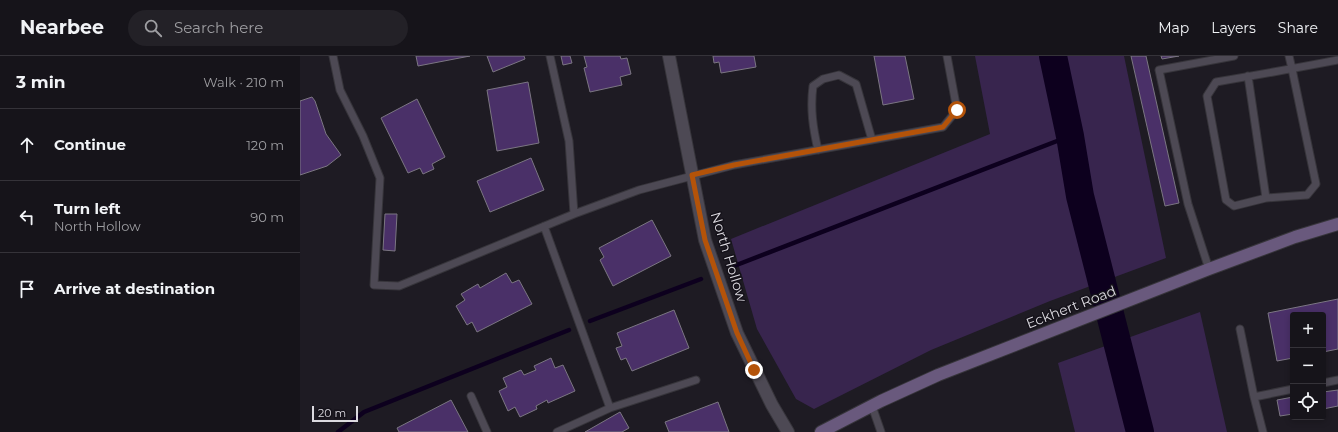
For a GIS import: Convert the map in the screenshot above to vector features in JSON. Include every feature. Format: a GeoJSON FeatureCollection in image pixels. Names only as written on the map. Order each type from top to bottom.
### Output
{"type":"FeatureCollection","features":[{"type":"Feature","properties":{"kind":"main road","name":"Eckhert Road"},"geometry":{"type":"LineString","coordinates":[[822,432],[836,429],[872,406],[938,375],[1209,269],[1295,237],[1338,224]]}},
{"type":"Feature","properties":{"kind":"street","name":"North Hollow"},"geometry":{"type":"LineString","coordinates":[[669,56],[705,240],[737,333],[772,406],[788,432]]}},
{"type":"Feature","properties":{"kind":"lane"},"geometry":{"type":"LineString","coordinates":[[333,56],[340,90],[380,178],[374,285],[399,286],[574,214],[640,190],[734,165],[943,127],[957,110],[947,56]]}},
{"type":"Feature","properties":{"kind":"lane"},"geometry":{"type":"LineString","coordinates":[[550,56],[569,140],[574,214]]}},
{"type":"Feature","properties":{"kind":"lane"},"geometry":{"type":"LineString","coordinates":[[1209,269],[1188,204],[1159,70],[1234,56]]}},
{"type":"Feature","properties":{"kind":"lane"},"geometry":{"type":"LineString","coordinates":[[1289,56],[1292,68],[1316,184],[1307,196],[1266,198],[1234,206],[1226,200],[1207,96],[1216,82],[1292,68],[1338,60]]}},
{"type":"Feature","properties":{"kind":"lane"},"geometry":{"type":"LineString","coordinates":[[818,150],[813,128],[811,106],[813,86],[823,79],[839,75],[856,84],[872,140]]}},
{"type":"Feature","properties":{"kind":"lane"},"geometry":{"type":"LineString","coordinates":[[1248,76],[1266,198]]}},
{"type":"Feature","properties":{"kind":"lane"},"geometry":{"type":"LineString","coordinates":[[544,226],[610,408]]}},
{"type":"Feature","properties":{"kind":"lane"},"geometry":{"type":"LineString","coordinates":[[1240,329],[1263,432]]}},
{"type":"Feature","properties":{"kind":"lane"},"geometry":{"type":"LineString","coordinates":[[557,432],[610,408],[696,380]]}},
{"type":"Feature","properties":{"kind":"lane"},"geometry":{"type":"LineString","coordinates":[[1326,382],[1338,380]]}},
{"type":"Feature","properties":{"kind":"lane"},"geometry":{"type":"LineString","coordinates":[[1254,397],[1290,390]]}},
{"type":"Feature","properties":{"kind":"lane"},"geometry":{"type":"LineString","coordinates":[[471,396],[487,432]]}},
{"type":"Feature","properties":{"kind":"lane"},"geometry":{"type":"LineString","coordinates":[[872,406],[881,432]]}},
{"type":"Feature","properties":{"kind":"shaded area"},"geometry":{"type":"Polygon","coordinates":[[[975,56],[1124,56],[1166,258],[1050,301],[931,350],[814,409],[796,399],[757,329],[731,239],[990,134],[975,56]]]}},
{"type":"Feature","properties":{"kind":"shaded area"},"geometry":{"type":"Polygon","coordinates":[[[1200,312],[1227,432],[1075,432],[1058,363],[1200,312]]]}},
{"type":"Feature","properties":{"kind":"building"},"geometry":{"type":"Polygon","coordinates":[[[416,56],[470,56],[418,66],[416,56]]]}},
{"type":"Feature","properties":{"kind":"building"},"geometry":{"type":"Polygon","coordinates":[[[487,56],[524,56],[525,59],[493,72],[487,56]]]}},
{"type":"Feature","properties":{"kind":"building"},"geometry":{"type":"Polygon","coordinates":[[[561,56],[570,56],[572,63],[563,65],[561,56]]]}},
{"type":"Feature","properties":{"kind":"building"},"geometry":{"type":"Polygon","coordinates":[[[584,56],[620,56],[621,59],[627,58],[631,74],[620,77],[622,85],[590,92],[584,68],[587,67],[584,56]]]}},
{"type":"Feature","properties":{"kind":"building"},"geometry":{"type":"Polygon","coordinates":[[[713,56],[754,56],[756,67],[721,73],[719,62],[714,63],[713,56]]]}},
{"type":"Feature","properties":{"kind":"building"},"geometry":{"type":"Polygon","coordinates":[[[874,56],[905,56],[914,99],[883,105],[874,56]]]}},
{"type":"Feature","properties":{"kind":"building"},"geometry":{"type":"Polygon","coordinates":[[[1131,56],[1146,56],[1179,203],[1165,206],[1131,56]]]}},
{"type":"Feature","properties":{"kind":"building"},"geometry":{"type":"Polygon","coordinates":[[[1161,56],[1179,56],[1162,59],[1161,56]]]}},
{"type":"Feature","properties":{"kind":"building"},"geometry":{"type":"Polygon","coordinates":[[[528,82],[539,143],[497,151],[487,90],[528,82]]]}},
{"type":"Feature","properties":{"kind":"building"},"geometry":{"type":"Polygon","coordinates":[[[312,97],[315,101],[326,134],[341,155],[327,166],[300,175],[300,101],[312,97]]]}},
{"type":"Feature","properties":{"kind":"building"},"geometry":{"type":"Polygon","coordinates":[[[417,99],[445,157],[432,164],[434,169],[423,174],[420,168],[408,173],[381,118],[417,99]]]}},
{"type":"Feature","properties":{"kind":"building"},"geometry":{"type":"Polygon","coordinates":[[[531,158],[544,190],[490,212],[477,181],[531,158]]]}},
{"type":"Feature","properties":{"kind":"building"},"geometry":{"type":"Polygon","coordinates":[[[385,214],[397,214],[395,251],[383,250],[385,214]]]}},
{"type":"Feature","properties":{"kind":"building"},"geometry":{"type":"Polygon","coordinates":[[[652,220],[671,256],[613,286],[600,260],[604,257],[599,248],[652,220]]]}},
{"type":"Feature","properties":{"kind":"building"},"geometry":{"type":"Polygon","coordinates":[[[506,273],[512,283],[519,280],[532,304],[477,332],[472,322],[467,325],[456,306],[465,300],[461,294],[478,284],[480,288],[506,273]]]}},
{"type":"Feature","properties":{"kind":"building"},"geometry":{"type":"Polygon","coordinates":[[[1338,299],[1338,349],[1326,351],[1326,312],[1290,312],[1290,359],[1277,361],[1268,313],[1338,299]]]}},
{"type":"Feature","properties":{"kind":"building"},"geometry":{"type":"Polygon","coordinates":[[[674,310],[689,348],[632,371],[626,358],[621,360],[616,348],[622,346],[617,333],[674,310]]]}},
{"type":"Feature","properties":{"kind":"building"},"geometry":{"type":"Polygon","coordinates":[[[551,358],[555,368],[563,365],[575,391],[548,403],[547,400],[536,406],[537,409],[520,417],[515,407],[508,411],[499,391],[507,387],[503,378],[521,370],[524,375],[536,370],[534,366],[551,358]]]}},
{"type":"Feature","properties":{"kind":"building"},"geometry":{"type":"Polygon","coordinates":[[[1338,390],[1338,406],[1326,408],[1326,392],[1338,390]]]}},
{"type":"Feature","properties":{"kind":"building"},"geometry":{"type":"Polygon","coordinates":[[[1290,398],[1290,414],[1280,416],[1277,400],[1290,398]]]}},
{"type":"Feature","properties":{"kind":"building"},"geometry":{"type":"Polygon","coordinates":[[[451,400],[468,432],[399,432],[397,428],[451,400]]]}},
{"type":"Feature","properties":{"kind":"building"},"geometry":{"type":"Polygon","coordinates":[[[718,402],[729,432],[669,432],[665,422],[718,402]]]}},
{"type":"Feature","properties":{"kind":"building"},"geometry":{"type":"Polygon","coordinates":[[[620,412],[629,428],[622,432],[585,432],[620,412]]]}},
{"type":"Feature","properties":{"kind":"waterway"},"geometry":{"type":"LineString","coordinates":[[1053,56],[1070,136],[1080,196],[1140,432]]}},
{"type":"Feature","properties":{"kind":"waterway"},"geometry":{"type":"LineString","coordinates":[[734,266],[1070,136]]}},
{"type":"Feature","properties":{"kind":"waterway"},"geometry":{"type":"LineString","coordinates":[[590,321],[701,279]]}},
{"type":"Feature","properties":{"kind":"waterway"},"geometry":{"type":"LineString","coordinates":[[338,432],[364,412],[569,330]]}},
{"type":"Feature","properties":{"kind":"route"},"geometry":{"type":"LineString","coordinates":[[754,370],[737,333],[705,240],[692,175],[734,165],[943,127],[957,110]]}}]}
